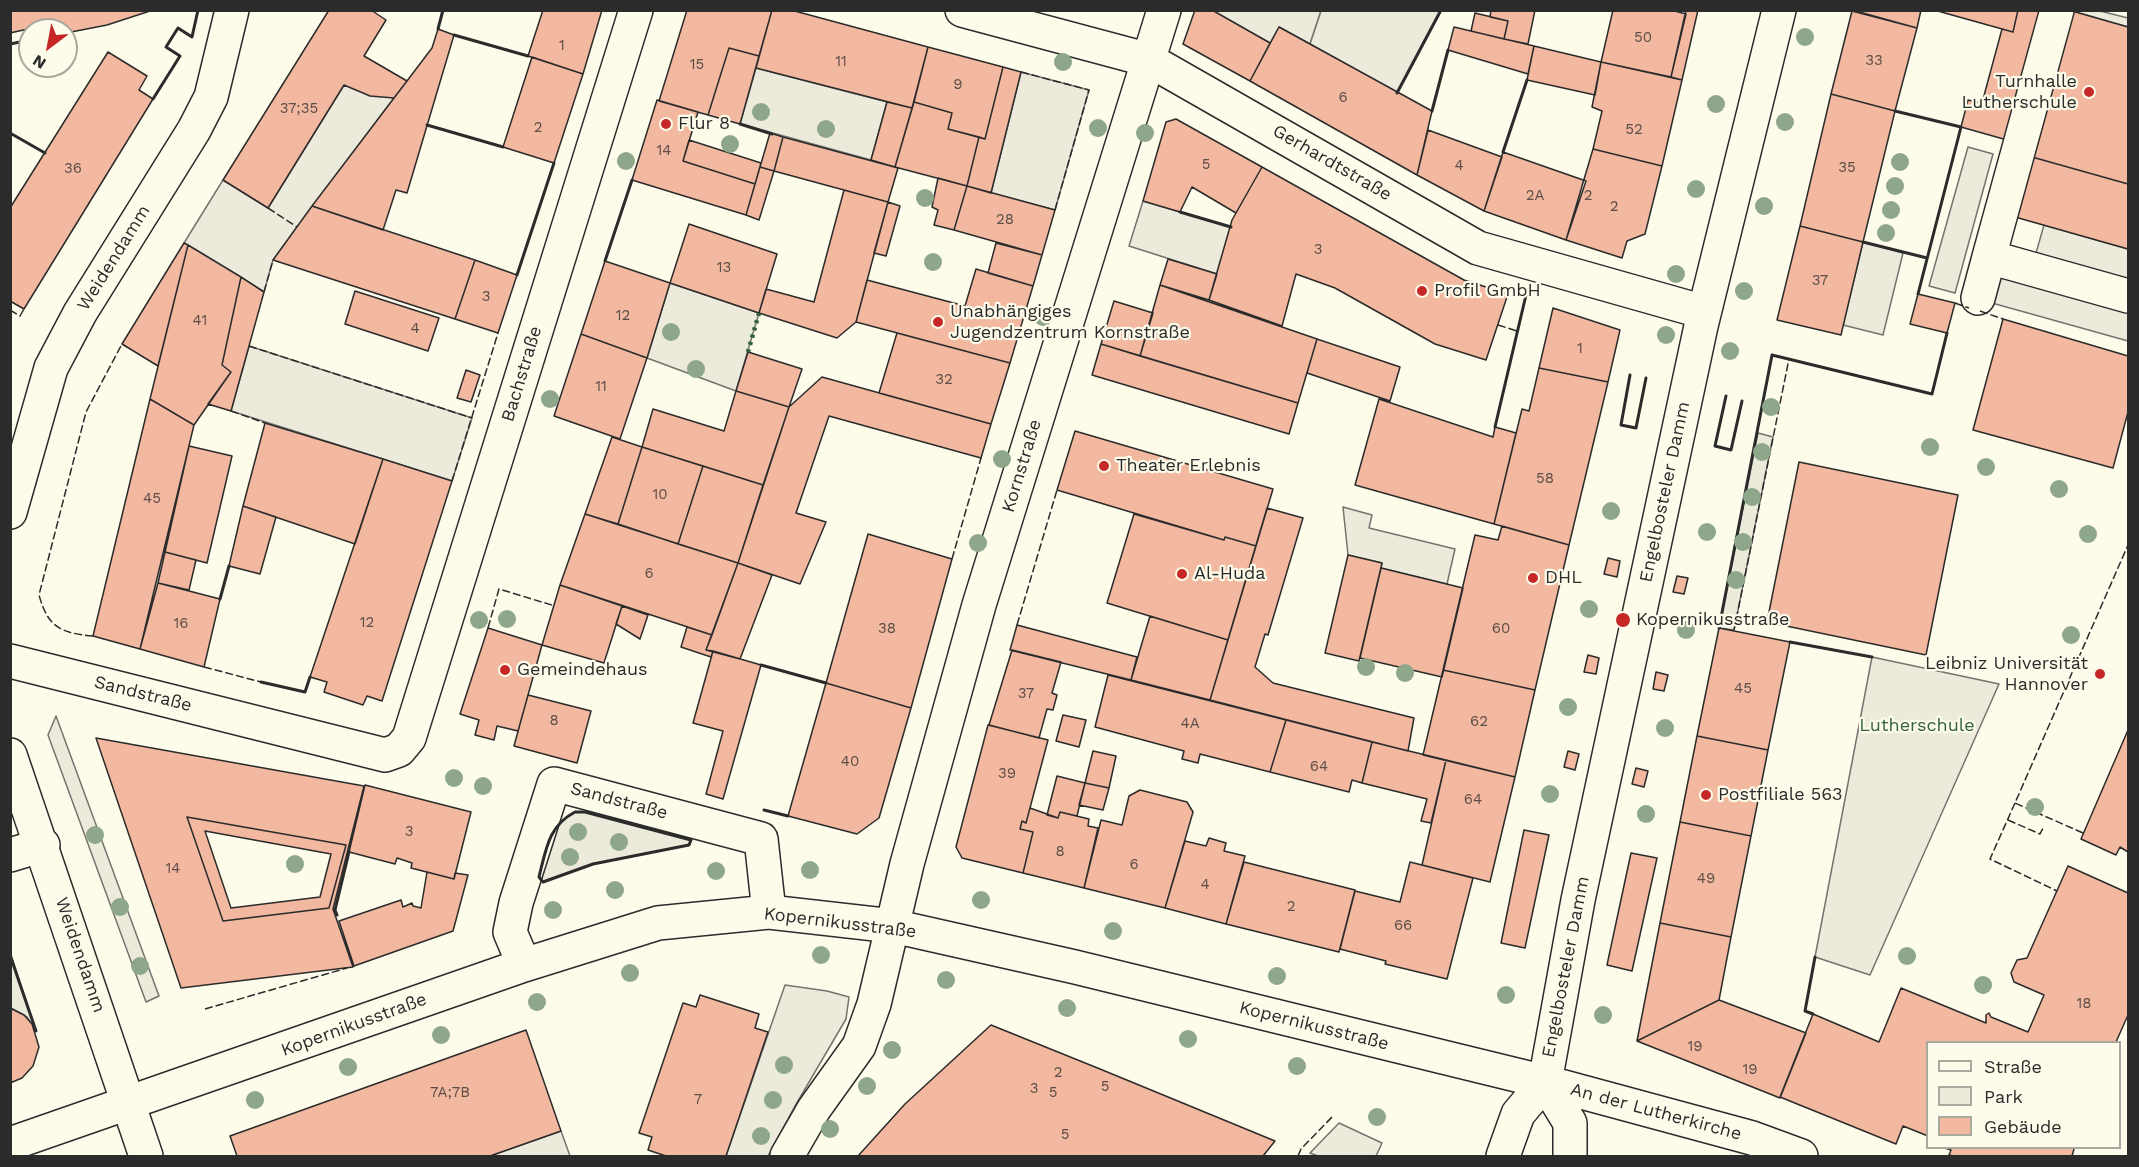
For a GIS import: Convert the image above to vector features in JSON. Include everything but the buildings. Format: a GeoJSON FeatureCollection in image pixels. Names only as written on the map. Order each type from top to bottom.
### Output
{"type":"FeatureCollection","features":[{"type":"Feature","properties":{"kind":"street","name":"Weidendamm"},"geometry":{"type":"LineString","coordinates":[[10,512],[51,368],[80,314],[206,105],[221,63],[232,10]]}},
{"type":"Feature","properties":{"kind":"street","name":"Bachstraße"},"geometry":{"type":"LineString","coordinates":[[409,738],[636,10]]}},
{"type":"Feature","properties":{"kind":"street","name":"Gerhardtstraße"},"geometry":{"type":"LineString","coordinates":[[962,10],[1149,60],[1478,248],[1704,312]]}},
{"type":"Feature","properties":{"kind":"street","name":"Kornstraße"},"geometry":{"type":"LineString","coordinates":[[786,1156],[814,1108],[859,1046],[881,980],[907,864],[979,605],[1164,10]]}},
{"type":"Feature","properties":{"kind":"street","name":"Engelbosteler Damm"},"geometry":{"type":"LineString","coordinates":[[1503,1156],[1518,1114],[1545,1082],[1578,900],[1704,312],[1779,10]]}},
{"type":"Feature","properties":{"kind":"street"},"geometry":{"type":"LineString","coordinates":[[1978,298],[2057,10]]}},
{"type":"Feature","properties":{"kind":"street"},"geometry":{"type":"LineString","coordinates":[[1989,257],[2128,296]]}},
{"type":"Feature","properties":{"kind":"street","name":"Sandstraße"},"geometry":{"type":"LineString","coordinates":[[10,661],[385,755],[399,750],[409,738]]}},
{"type":"Feature","properties":{"kind":"street","name":"Weidendamm"},"geometry":{"type":"LineString","coordinates":[[10,755],[146,1156]]}},
{"type":"Feature","properties":{"kind":"street","name":"Sandstraße"},"geometry":{"type":"LineString","coordinates":[[524,965],[510,932],[516,903],[554,784],[761,839],[769,912]]}},
{"type":"Feature","properties":{"kind":"street"},"geometry":{"type":"LineString","coordinates":[[10,855],[42,845]]}},
{"type":"Feature","properties":{"kind":"street","name":"Kopernikusstraße"},"geometry":{"type":"LineString","coordinates":[[10,1144],[251,1062],[524,965],[658,923],[769,912],[893,926],[1075,967],[1545,1082]]}},
{"type":"Feature","properties":{"kind":"street","name":"Engelbosteler Damm"},"geometry":{"type":"LineString","coordinates":[[1545,1082],[1570,1123],[1570,1156]]}},
{"type":"Feature","properties":{"kind":"street","name":"An der Lutherkirche"},"geometry":{"type":"LineString","coordinates":[[1545,1082],[1752,1138],[1800,1156]]}},
{"type":"Feature","properties":{"kind":"green space"},"geometry":{"type":"Polygon","coordinates":[[[1212,11],[1321,11],[1310,44],[1279,27],[1270,43],[1212,11]]]}},
{"type":"Feature","properties":{"kind":"green space"},"geometry":{"type":"Polygon","coordinates":[[[2072,11],[2100,11],[2128,18],[2128,27],[2072,11]]]}},
{"type":"Feature","properties":{"kind":"green space"},"geometry":{"type":"Polygon","coordinates":[[[756,68],[887,102],[871,160],[740,124],[756,68]]]}},
{"type":"Feature","properties":{"kind":"green space"},"geometry":{"type":"Polygon","coordinates":[[[670,283],[759,313],[736,391],[647,358],[670,283]]]}},
{"type":"Feature","properties":{"kind":"green space"},"geometry":{"type":"Polygon","coordinates":[[[1758,433],[1773,437],[1734,630],[1719,628],[1758,433]]]}},
{"type":"Feature","properties":{"kind":"green space","name":"Lutherschule"},"geometry":{"type":"Polygon","coordinates":[[[1872,657],[1999,684],[1870,975],[1815,957],[1872,657]]]}},
{"type":"Feature","properties":{"kind":"green space"},"geometry":{"type":"Polygon","coordinates":[[[56,716],[159,996],[146,1002],[48,735],[56,716]]]}},
{"type":"Feature","properties":{"kind":"green space"},"geometry":{"type":"Polygon","coordinates":[[[575,812],[585,812],[691,840],[689,845],[593,864],[543,882],[539,877],[555,826],[575,812]]]}},
{"type":"Feature","properties":{"kind":"green space"},"geometry":{"type":"Polygon","coordinates":[[[10,955],[36,1031],[27,1017],[11,1008],[10,955]]]}},
{"type":"Feature","properties":{"kind":"green space"},"geometry":{"type":"Polygon","coordinates":[[[1339,1123],[1382,1143],[1376,1156],[1318,1156],[1310,1153],[1339,1123]]]}},
{"type":"Feature","properties":{"kind":"green space"},"geometry":{"type":"Polygon","coordinates":[[[561,1131],[570,1156],[490,1156],[561,1131]]]}},
{"type":"Feature","properties":{"kind":"shaded area"},"geometry":{"type":"Polygon","coordinates":[[[1321,11],[1441,11],[1397,93],[1310,44],[1321,11]]]}},
{"type":"Feature","properties":{"kind":"shaded area"},"geometry":{"type":"Polygon","coordinates":[[[1021,72],[1089,90],[1055,210],[991,193],[1021,72]]]}},
{"type":"Feature","properties":{"kind":"shaded area"},"geometry":{"type":"Polygon","coordinates":[[[344,85],[394,98],[273,260],[264,292],[184,243],[223,180],[268,208],[344,85]]]}},
{"type":"Feature","properties":{"kind":"shaded area"},"geometry":{"type":"Polygon","coordinates":[[[1968,147],[1993,154],[1955,293],[1929,286],[1968,147]]]}},
{"type":"Feature","properties":{"kind":"shaded area"},"geometry":{"type":"Polygon","coordinates":[[[1143,201],[1231,227],[1217,274],[1129,246],[1143,201]]]}},
{"type":"Feature","properties":{"kind":"shaded area"},"geometry":{"type":"Polygon","coordinates":[[[2044,225],[2128,249],[2128,341],[1992,303],[2009,245],[2036,253],[2044,225]]]}},
{"type":"Feature","properties":{"kind":"shaded area"},"geometry":{"type":"Polygon","coordinates":[[[1863,242],[1903,253],[1883,335],[1843,325],[1863,242]]]}},
{"type":"Feature","properties":{"kind":"shaded area"},"geometry":{"type":"Polygon","coordinates":[[[249,346],[472,418],[452,481],[231,411],[249,346]]]}},
{"type":"Feature","properties":{"kind":"shaded area"},"geometry":{"type":"Polygon","coordinates":[[[1343,507],[1372,515],[1369,528],[1455,549],[1447,584],[1381,568],[1382,563],[1348,555],[1343,507]]]}},
{"type":"Feature","properties":{"kind":"shaded area"},"geometry":{"type":"Polygon","coordinates":[[[785,985],[827,991],[849,997],[846,1019],[768,1156],[726,1156],[785,985]]]}},
{"type":"Feature","properties":{"kind":"hedge"},"geometry":{"type":"LineString","coordinates":[[748,352],[759,313]]}},
{"type":"Feature","properties":{"kind":"fence"},"geometry":{"type":"LineString","coordinates":[[1021,72],[1089,90],[1055,210]]}},
{"type":"Feature","properties":{"kind":"fence"},"geometry":{"type":"LineString","coordinates":[[268,208],[297,227]]}},
{"type":"Feature","properties":{"kind":"fence"},"geometry":{"type":"LineString","coordinates":[[264,292],[273,260]]}},
{"type":"Feature","properties":{"kind":"fence"},"geometry":{"type":"LineString","coordinates":[[1955,303],[1969,308]]}},
{"type":"Feature","properties":{"kind":"fence"},"geometry":{"type":"LineString","coordinates":[[10,310],[20,316],[24,309]]}},
{"type":"Feature","properties":{"kind":"fence"},"geometry":{"type":"LineString","coordinates":[[1980,311],[2003,319]]}},
{"type":"Feature","properties":{"kind":"fence"},"geometry":{"type":"LineString","coordinates":[[1498,325],[1517,331]]}},
{"type":"Feature","properties":{"kind":"fence"},"geometry":{"type":"LineString","coordinates":[[452,481],[498,333]]}},
{"type":"Feature","properties":{"kind":"fence"},"geometry":{"type":"LineString","coordinates":[[93,636],[72,633],[57,627],[47,615],[39,595],[86,412],[122,344]]}},
{"type":"Feature","properties":{"kind":"fence"},"geometry":{"type":"LineString","coordinates":[[249,346],[472,418]]}},
{"type":"Feature","properties":{"kind":"fence"},"geometry":{"type":"LineString","coordinates":[[1734,630],[1789,359]]}},
{"type":"Feature","properties":{"kind":"fence"},"geometry":{"type":"LineString","coordinates":[[231,411],[265,423]]}},
{"type":"Feature","properties":{"kind":"fence"},"geometry":{"type":"LineString","coordinates":[[952,559],[981,458]]}},
{"type":"Feature","properties":{"kind":"fence"},"geometry":{"type":"LineString","coordinates":[[1017,625],[1057,490]]}},
{"type":"Feature","properties":{"kind":"fence"},"geometry":{"type":"LineString","coordinates":[[2083,833],[2015,803],[2128,545]]}},
{"type":"Feature","properties":{"kind":"fence"},"geometry":{"type":"LineString","coordinates":[[488,628],[499,589],[555,606]]}},
{"type":"Feature","properties":{"kind":"fence"},"geometry":{"type":"LineString","coordinates":[[204,667],[261,682]]}},
{"type":"Feature","properties":{"kind":"fence"},"geometry":{"type":"LineString","coordinates":[[2015,803],[1990,859],[2057,891]]}},
{"type":"Feature","properties":{"kind":"fence"},"geometry":{"type":"LineString","coordinates":[[2008,820],[2040,834],[2043,828]]}},
{"type":"Feature","properties":{"kind":"fence"},"geometry":{"type":"LineString","coordinates":[[205,1009],[347,968]]}},
{"type":"Feature","properties":{"kind":"fence"},"geometry":{"type":"LineString","coordinates":[[1298,1156],[1301,1149],[1333,1116]]}},
{"type":"Feature","properties":{"kind":"wall"},"geometry":{"type":"LineString","coordinates":[[153,99],[180,56],[166,47],[178,28],[192,37],[198,10]]}},
{"type":"Feature","properties":{"kind":"wall"},"geometry":{"type":"LineString","coordinates":[[438,29],[443,10]]}},
{"type":"Feature","properties":{"kind":"wall"},"geometry":{"type":"LineString","coordinates":[[1397,93],[1441,10]]}},
{"type":"Feature","properties":{"kind":"wall"},"geometry":{"type":"LineString","coordinates":[[454,35],[528,56]]}},
{"type":"Feature","properties":{"kind":"wall"},"geometry":{"type":"LineString","coordinates":[[10,44],[18,42]]}},
{"type":"Feature","properties":{"kind":"wall"},"geometry":{"type":"LineString","coordinates":[[1432,111],[1448,50]]}},
{"type":"Feature","properties":{"kind":"wall"},"geometry":{"type":"LineString","coordinates":[[1503,152],[1527,80]]}},
{"type":"Feature","properties":{"kind":"wall"},"geometry":{"type":"LineString","coordinates":[[1895,111],[1961,127],[1918,294]]}},
{"type":"Feature","properties":{"kind":"wall"},"geometry":{"type":"LineString","coordinates":[[740,124],[772,134]]}},
{"type":"Feature","properties":{"kind":"wall"},"geometry":{"type":"LineString","coordinates":[[427,125],[503,147]]}},
{"type":"Feature","properties":{"kind":"wall"},"geometry":{"type":"LineString","coordinates":[[10,133],[45,153]]}},
{"type":"Feature","properties":{"kind":"wall"},"geometry":{"type":"LineString","coordinates":[[517,275],[554,163]]}},
{"type":"Feature","properties":{"kind":"wall"},"geometry":{"type":"LineString","coordinates":[[605,261],[632,180]]}},
{"type":"Feature","properties":{"kind":"wall"},"geometry":{"type":"LineString","coordinates":[[1180,212],[1231,227]]}},
{"type":"Feature","properties":{"kind":"wall"},"geometry":{"type":"LineString","coordinates":[[1863,242],[1927,258]]}},
{"type":"Feature","properties":{"kind":"wall"},"geometry":{"type":"LineString","coordinates":[[1495,427],[1526,295]]}},
{"type":"Feature","properties":{"kind":"wall"},"geometry":{"type":"LineString","coordinates":[[1719,628],[1772,355],[1932,394],[1947,333]]}},
{"type":"Feature","properties":{"kind":"wall"},"geometry":{"type":"LineString","coordinates":[[1630,375],[1621,425],[1636,428],[1646,378]]}},
{"type":"Feature","properties":{"kind":"wall"},"geometry":{"type":"LineString","coordinates":[[1726,396],[1715,446],[1731,450],[1742,401]]}},
{"type":"Feature","properties":{"kind":"wall"},"geometry":{"type":"LineString","coordinates":[[220,599],[229,566]]}},
{"type":"Feature","properties":{"kind":"wall"},"geometry":{"type":"LineString","coordinates":[[1790,642],[1872,657]]}},
{"type":"Feature","properties":{"kind":"wall"},"geometry":{"type":"LineString","coordinates":[[761,665],[826,683]]}},
{"type":"Feature","properties":{"kind":"wall"},"geometry":{"type":"LineString","coordinates":[[261,682],[305,692],[310,677]]}},
{"type":"Feature","properties":{"kind":"wall"},"geometry":{"type":"LineString","coordinates":[[764,810],[788,816]]}},
{"type":"Feature","properties":{"kind":"wall"},"geometry":{"type":"LineString","coordinates":[[575,812],[585,812],[691,840],[689,845],[593,864],[543,882],[539,877],[546,848],[559,824],[575,812]]}},
{"type":"Feature","properties":{"kind":"wall"},"geometry":{"type":"LineString","coordinates":[[337,915],[335,910],[349,852]]}},
{"type":"Feature","properties":{"kind":"wall"},"geometry":{"type":"LineString","coordinates":[[10,955],[36,1031]]}},
{"type":"Feature","properties":{"kind":"wall"},"geometry":{"type":"LineString","coordinates":[[1813,1014],[1805,1011],[1815,957]]}},
{"type":"Feature","properties":{"kind":"place","name":"Turnhalle Lutherschule"},"geometry":{"type":"Point","coordinates":[2089,92]}},
{"type":"Feature","properties":{"kind":"place","name":"Flur 8"},"geometry":{"type":"Point","coordinates":[666,124]}},
{"type":"Feature","properties":{"kind":"place","name":"Profil GmbH"},"geometry":{"type":"Point","coordinates":[1422,291]}},
{"type":"Feature","properties":{"kind":"place","name":"Unabhängiges Jugendzentrum Kornstraße"},"geometry":{"type":"Point","coordinates":[938,322]}},
{"type":"Feature","properties":{"kind":"place","name":"Theater Erlebnis"},"geometry":{"type":"Point","coordinates":[1104,466]}},
{"type":"Feature","properties":{"kind":"place","name":"Al-Huda"},"geometry":{"type":"Point","coordinates":[1182,574]}},
{"type":"Feature","properties":{"kind":"place","name":"DHL"},"geometry":{"type":"Point","coordinates":[1533,578]}},
{"type":"Feature","properties":{"kind":"place","name":"Kopernikusstraße"},"geometry":{"type":"Point","coordinates":[1623,620]}},
{"type":"Feature","properties":{"kind":"place","name":"Gemeindehaus"},"geometry":{"type":"Point","coordinates":[505,670]}},
{"type":"Feature","properties":{"kind":"place","name":"Leibniz Universität Hannover"},"geometry":{"type":"Point","coordinates":[2100,674]}},
{"type":"Feature","properties":{"kind":"place","name":"Postfiliale 563"},"geometry":{"type":"Point","coordinates":[1706,795]}}]}
